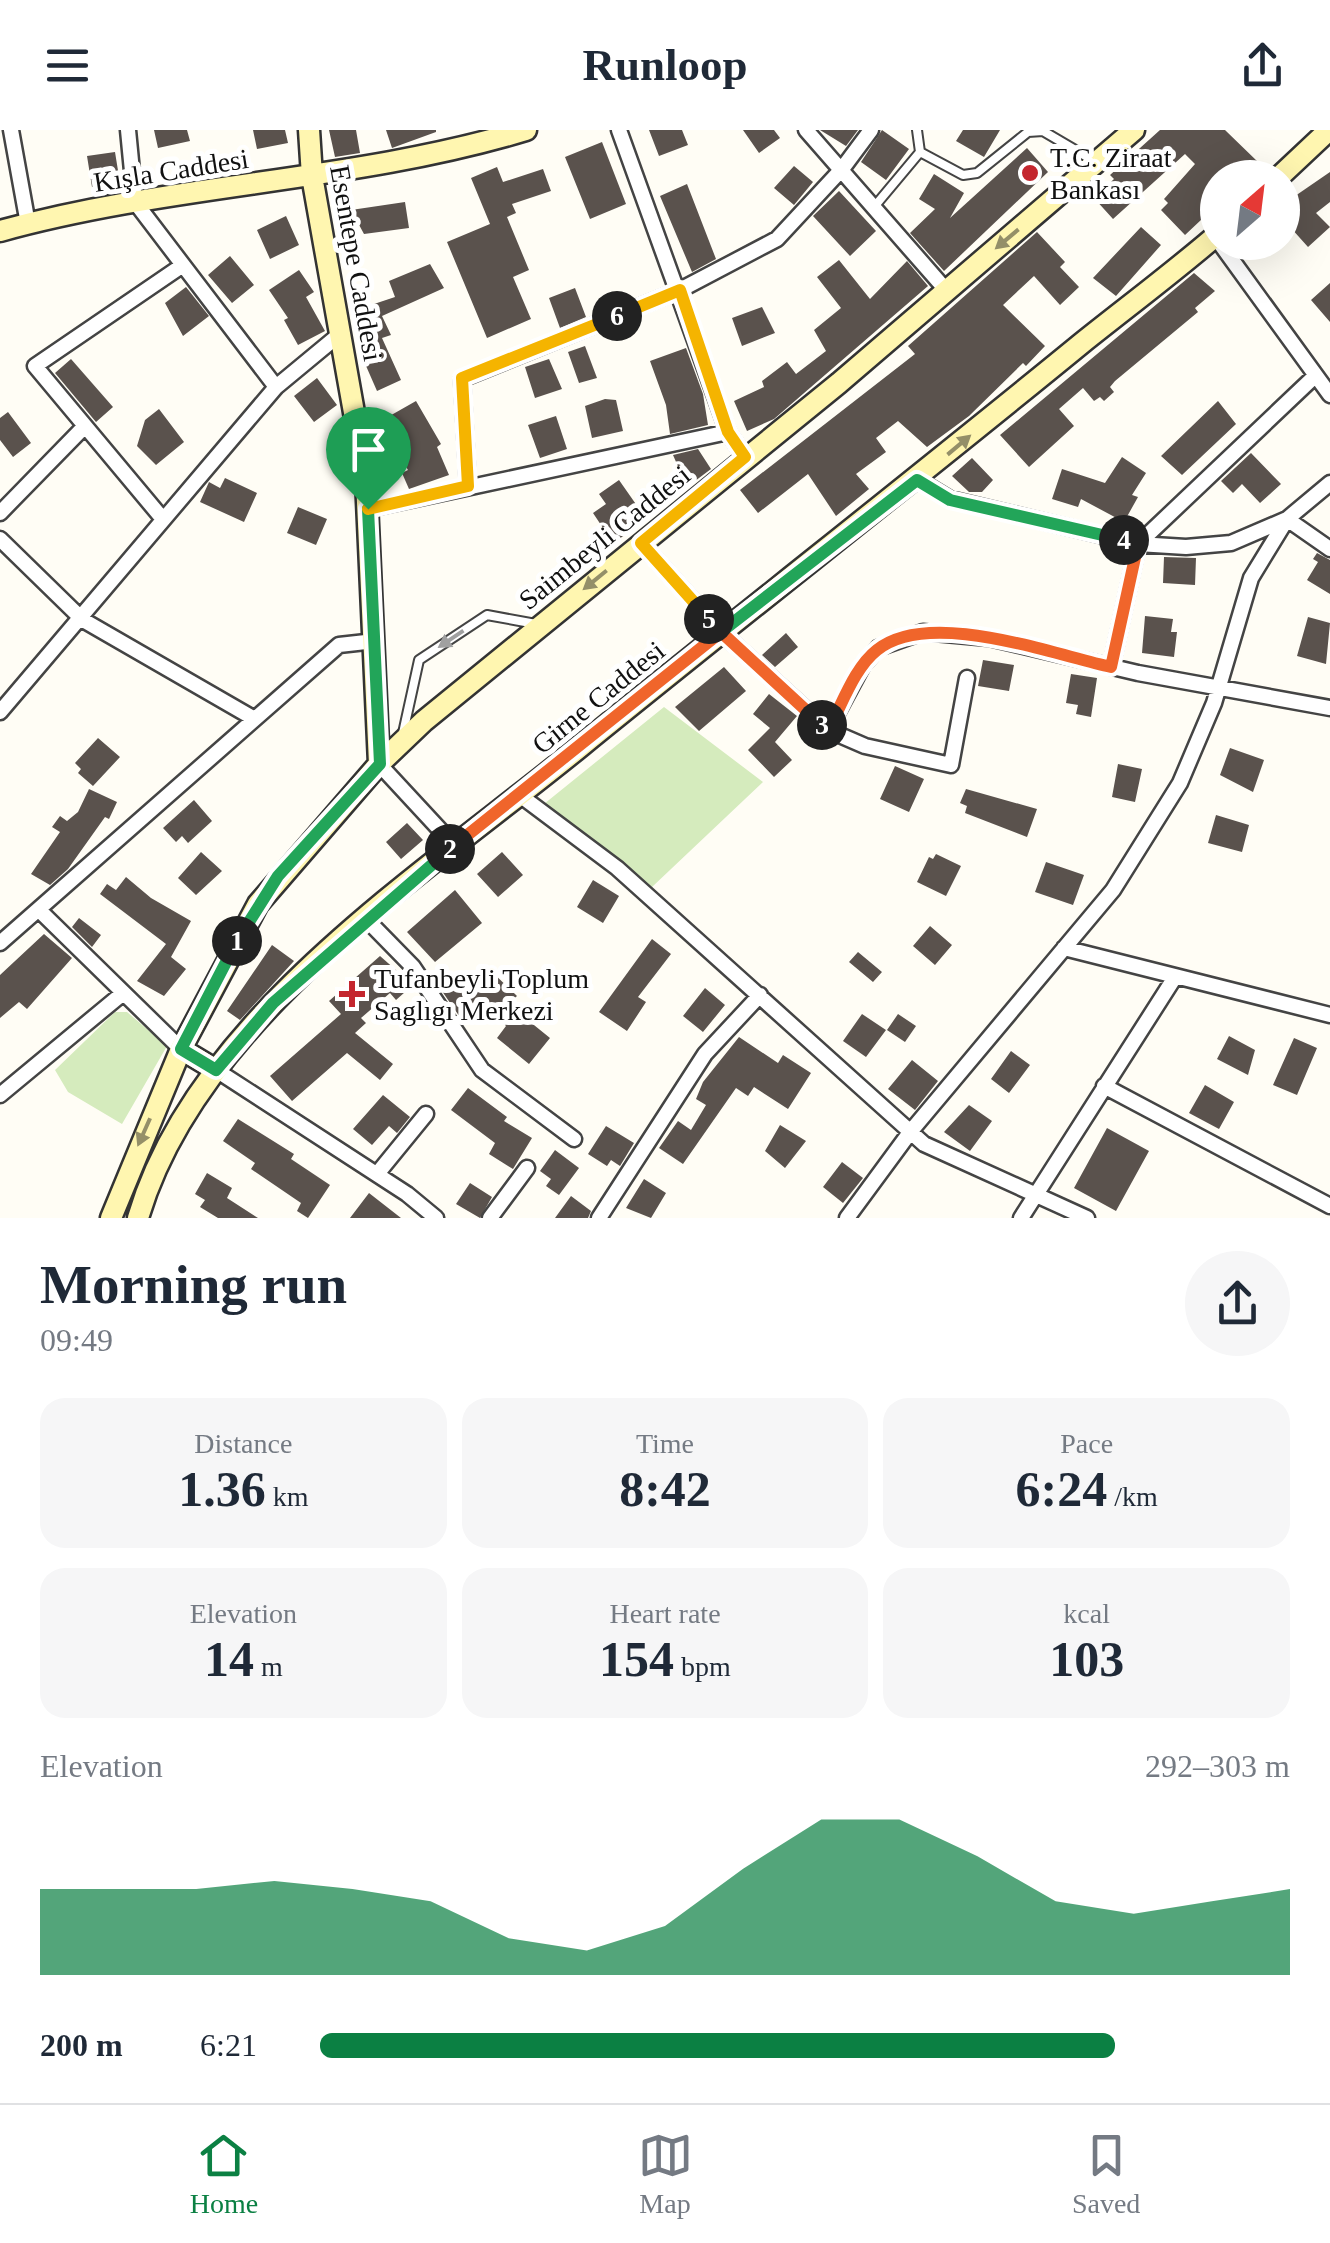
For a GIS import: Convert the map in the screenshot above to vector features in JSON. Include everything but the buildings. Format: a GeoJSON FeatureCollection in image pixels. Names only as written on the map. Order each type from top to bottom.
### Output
{"type":"FeatureCollection","features":[{"type":"Feature","properties":{"kind":"street"},"geometry":{"type":"LineString","coordinates":[[11,130],[28,224]]}},
{"type":"Feature","properties":{"kind":"street"},"geometry":{"type":"LineString","coordinates":[[128,130],[135,202],[276,387]]}},
{"type":"Feature","properties":{"kind":"street","name":"Esentepe Caddesi"},"geometry":{"type":"LineString","coordinates":[[309,130],[312,176],[368,509],[380,764]]}},
{"type":"Feature","properties":{"kind":"street","name":"Kışla Caddesi"},"geometry":{"type":"LineString","coordinates":[[0,231],[135,202],[450,151],[526,130]]}},
{"type":"Feature","properties":{"kind":"street"},"geometry":{"type":"LineString","coordinates":[[619,130],[680,290],[728,432],[745,457]]}},
{"type":"Feature","properties":{"kind":"street"},"geometry":{"type":"LineString","coordinates":[[806,130],[946,290]]}},
{"type":"Feature","properties":{"kind":"street"},"geometry":{"type":"LineString","coordinates":[[468,486],[462,378],[680,290],[777,240],[842,169],[870,130]]}},
{"type":"Feature","properties":{"kind":"street","name":"Saimbeyli Caddesi"},"geometry":{"type":"LineString","coordinates":[[112,1218],[129,1167],[181,1049],[258,904],[380,764],[540,625],[1134,130]]}},
{"type":"Feature","properties":{"kind":"street"},"geometry":{"type":"LineString","coordinates":[[1294,160],[1318,133]]}},
{"type":"Feature","properties":{"kind":"street","name":"Girne Caddesi"},"geometry":{"type":"LineString","coordinates":[[138,1218],[175,1127],[216,1070],[273,1003],[454,845],[1200,253]]}},
{"type":"Feature","properties":{"kind":"street"},"geometry":{"type":"LineString","coordinates":[[1232,260],[1330,395]]}},
{"type":"Feature","properties":{"kind":"street"},"geometry":{"type":"LineString","coordinates":[[162,518],[35,366],[183,265]]}},
{"type":"Feature","properties":{"kind":"street"},"geometry":{"type":"LineString","coordinates":[[0,712],[276,387],[340,334]]}},
{"type":"Feature","properties":{"kind":"street"},"geometry":{"type":"LineString","coordinates":[[1111,667],[1138,544],[1315,376]]}},
{"type":"Feature","properties":{"kind":"street"},"geometry":{"type":"LineString","coordinates":[[0,513],[83,428]]}},
{"type":"Feature","properties":{"kind":"street"},"geometry":{"type":"LineString","coordinates":[[368,509],[728,432]]}},
{"type":"Feature","properties":{"kind":"street"},"geometry":{"type":"LineString","coordinates":[[917,480],[950,500],[1138,544],[1231,543],[1287,519],[1330,483]]}},
{"type":"Feature","properties":{"kind":"street"},"geometry":{"type":"LineString","coordinates":[[1287,519],[1330,549]]}},
{"type":"Feature","properties":{"kind":"street"},"geometry":{"type":"LineString","coordinates":[[847,1218],[911,1132],[1112,890],[1180,784],[1219,686],[1251,578],[1287,519]]}},
{"type":"Feature","properties":{"kind":"street"},"geometry":{"type":"LineString","coordinates":[[0,540],[82,620],[253,718]]}},
{"type":"Feature","properties":{"kind":"street"},"geometry":{"type":"LineString","coordinates":[[641,543],[721,632],[828,730],[865,746],[951,765],[967,678]]}},
{"type":"Feature","properties":{"kind":"street"},"geometry":{"type":"LineString","coordinates":[[828,730],[863,666],[878,648],[923,632],[988,638],[1111,667],[1330,708]]}},
{"type":"Feature","properties":{"kind":"street"},"geometry":{"type":"LineString","coordinates":[[0,943],[338,645],[374,641]]}},
{"type":"Feature","properties":{"kind":"street"},"geometry":{"type":"LineString","coordinates":[[380,764],[454,845]]}},
{"type":"Feature","properties":{"kind":"street"},"geometry":{"type":"LineString","coordinates":[[520,796],[618,868],[924,1144],[1087,1218]]}},
{"type":"Feature","properties":{"kind":"street"},"geometry":{"type":"LineString","coordinates":[[39,910],[181,1049],[377,1174],[436,1218]]}},
{"type":"Feature","properties":{"kind":"street"},"geometry":{"type":"LineString","coordinates":[[367,920],[412,967],[482,1070],[574,1139]]}},
{"type":"Feature","properties":{"kind":"street"},"geometry":{"type":"LineString","coordinates":[[1064,948],[1330,1015]]}},
{"type":"Feature","properties":{"kind":"street"},"geometry":{"type":"LineString","coordinates":[[1022,1218],[1176,977]]}},
{"type":"Feature","properties":{"kind":"street"},"geometry":{"type":"LineString","coordinates":[[0,1095],[122,994]]}},
{"type":"Feature","properties":{"kind":"street"},"geometry":{"type":"LineString","coordinates":[[599,1218],[706,1054],[760,995]]}},
{"type":"Feature","properties":{"kind":"street"},"geometry":{"type":"LineString","coordinates":[[1104,1086],[1330,1206]]}},
{"type":"Feature","properties":{"kind":"street"},"geometry":{"type":"LineString","coordinates":[[377,1174],[426,1114]]}},
{"type":"Feature","properties":{"kind":"street"},"geometry":{"type":"LineString","coordinates":[[490,1218],[526,1168]]}},
{"type":"Feature","properties":{"kind":"lane"},"geometry":{"type":"LineString","coordinates":[[874,207],[920,152],[917,130]]}},
{"type":"Feature","properties":{"kind":"lane"},"geometry":{"type":"LineString","coordinates":[[920,152],[953,172],[977,173],[1028,132],[1043,131],[1097,163]]}},
{"type":"Feature","properties":{"kind":"lane"},"geometry":{"type":"LineString","coordinates":[[400,744],[419,660],[487,615],[540,625]]}},
{"type":"Feature","properties":{"kind":"green space"},"geometry":{"type":"Polygon","coordinates":[[[664,707],[763,782],[652,887],[544,804],[664,707]]]}},
{"type":"Feature","properties":{"kind":"green space"},"geometry":{"type":"Polygon","coordinates":[[[115,1012],[127,1012],[167,1046],[122,1124],[68,1092],[55,1070],[115,1012]]]}},
{"type":"Feature","properties":{"kind":"place","name":"T.C. Ziraat Bankası"},"geometry":{"type":"Point","coordinates":[1030,173]}},
{"type":"Feature","properties":{"kind":"place","name":"Tufanbeyli Toplum Saglıgı Merkezi"},"geometry":{"type":"Point","coordinates":[352,994]}},
{"type":"Feature","properties":{"kind":"route"},"geometry":{"type":"LineString","coordinates":[[368,509],[380,764],[278,876],[211,986],[181,1049],[216,1070],[273,1003],[307,971],[454,845],[721,632],[828,730],[863,666],[878,648],[923,632],[988,638],[1111,667],[1138,544],[950,500],[917,480],[721,632],[641,543],[745,457],[728,432],[680,290],[462,378],[468,486],[368,509]]}}]}
